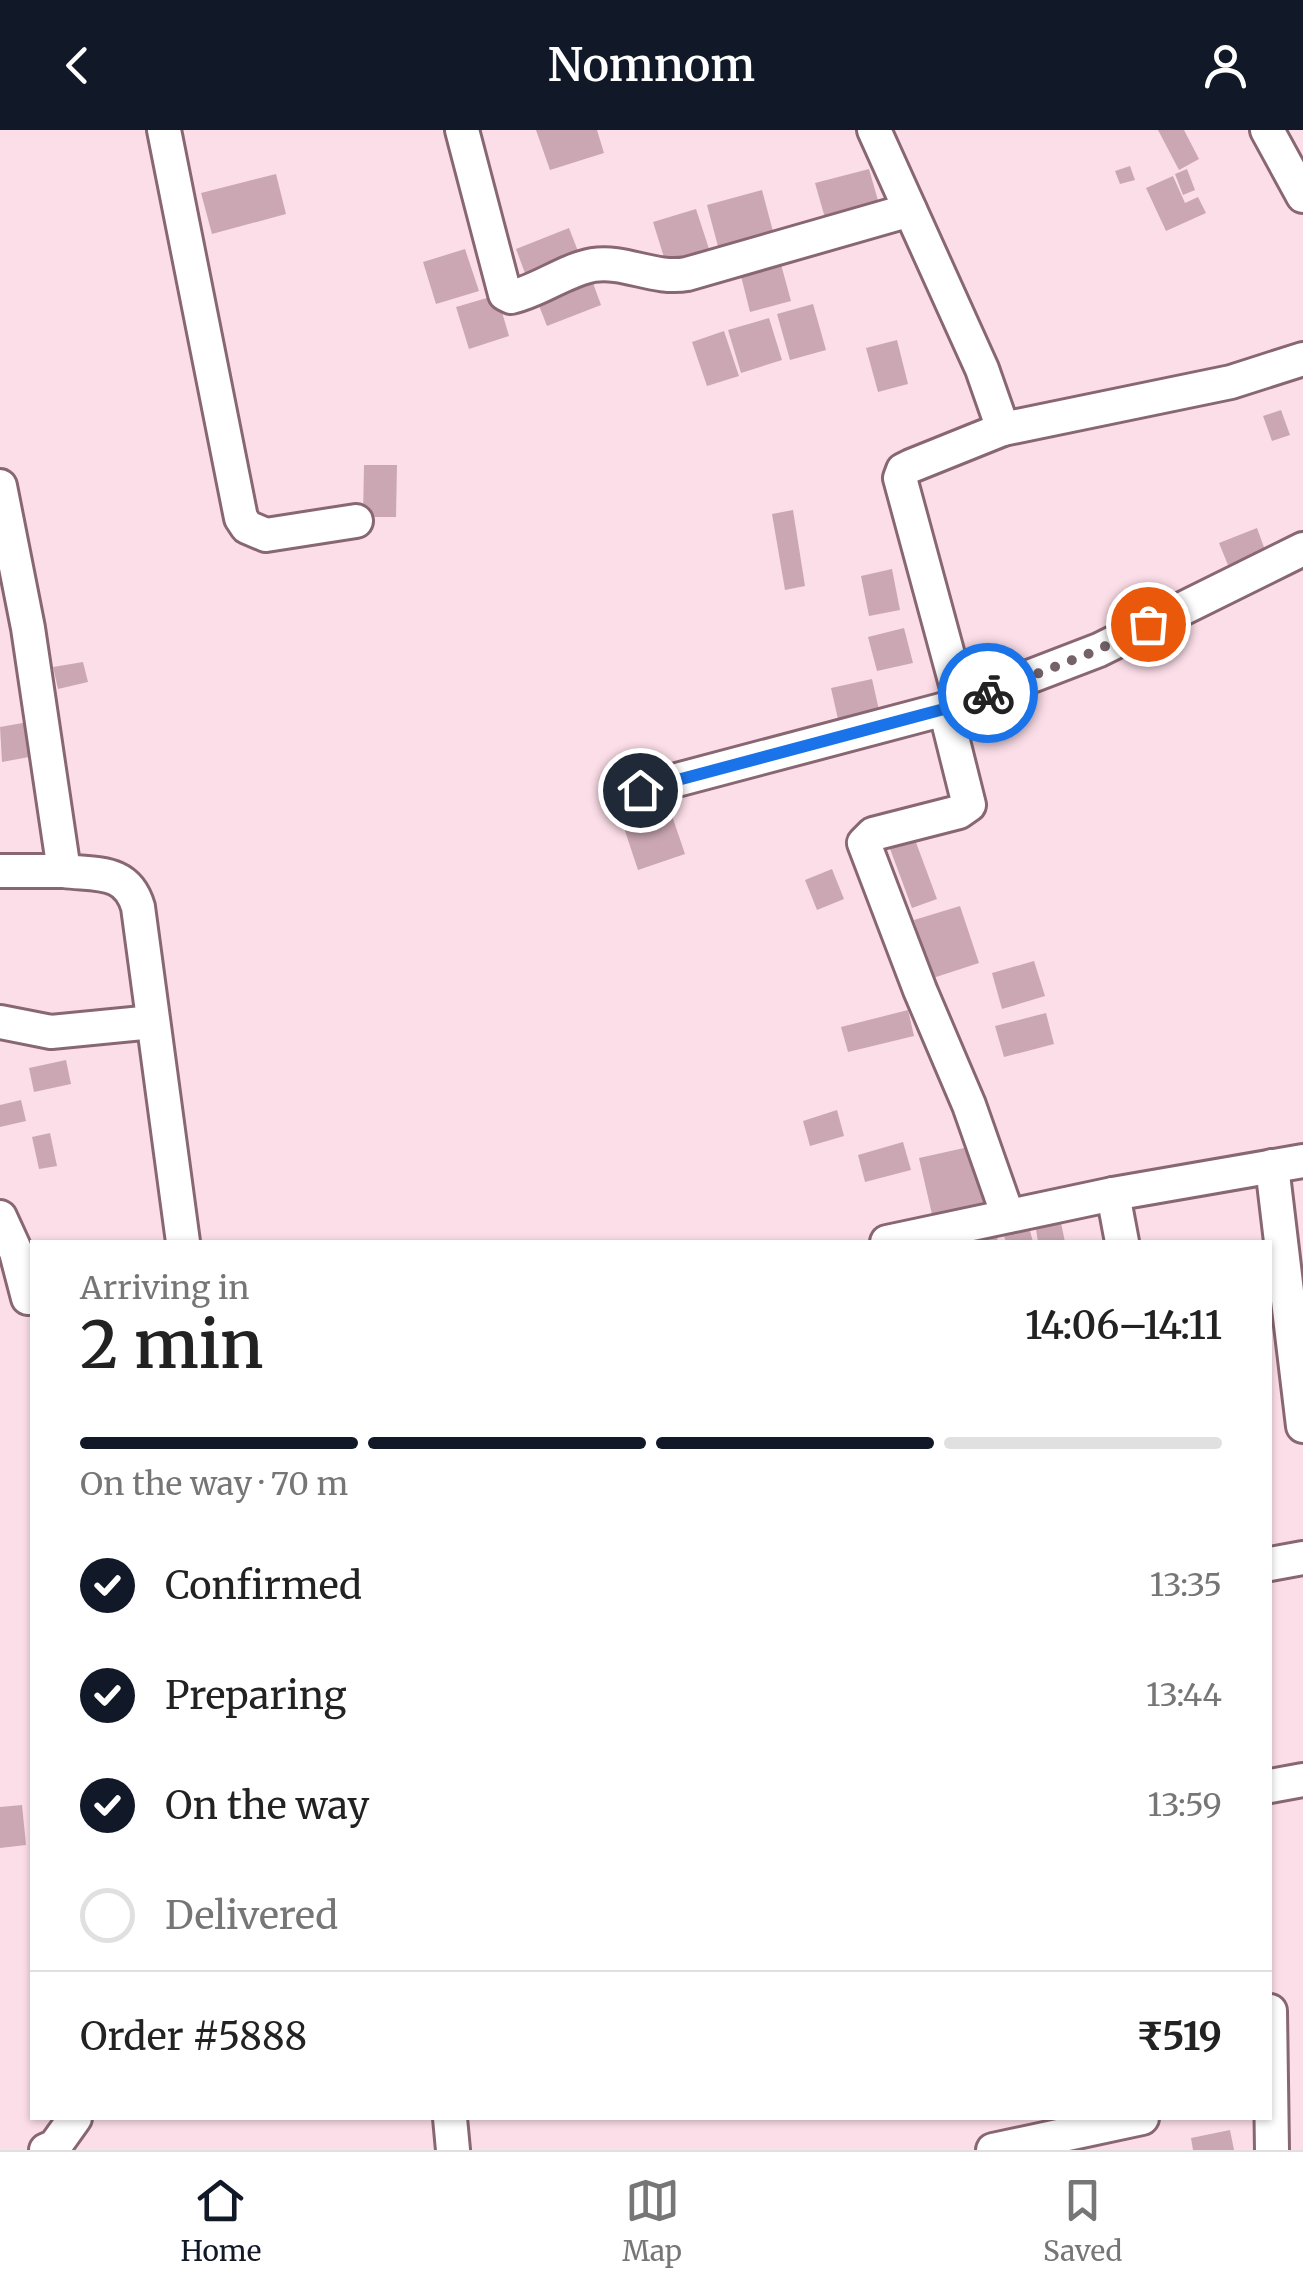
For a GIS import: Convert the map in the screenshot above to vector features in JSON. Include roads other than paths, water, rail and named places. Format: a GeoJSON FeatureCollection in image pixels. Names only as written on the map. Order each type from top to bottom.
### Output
{"type":"FeatureCollection","features":[{"type":"Feature","properties":{"kind":"street"},"geometry":{"type":"LineString","coordinates":[[164,130],[241,518],[247,527],[266,535],[356,521]]}},
{"type":"Feature","properties":{"kind":"street"},"geometry":{"type":"LineString","coordinates":[[462,130],[505,294],[511,298],[589,266],[604,264],[674,277],[910,210]]}},
{"type":"Feature","properties":{"kind":"street"},"geometry":{"type":"LineString","coordinates":[[874,130],[982,369],[1002,429]]}},
{"type":"Feature","properties":{"kind":"street"},"geometry":{"type":"LineString","coordinates":[[1267,130],[1303,196]]}},
{"type":"Feature","properties":{"kind":"street"},"geometry":{"type":"LineString","coordinates":[[1008,1216],[969,1105],[864,843],[872,834],[960,812],[969,804],[953,706],[900,478],[910,466],[1002,429],[1231,382],[1303,359]]}},
{"type":"Feature","properties":{"kind":"street"},"geometry":{"type":"LineString","coordinates":[[0,486],[28,628],[64,871]]}},
{"type":"Feature","properties":{"kind":"street"},"geometry":{"type":"LineString","coordinates":[[640,790],[953,706],[1098,650],[1303,548]]}},
{"type":"Feature","properties":{"kind":"street"},"geometry":{"type":"LineString","coordinates":[[0,871],[64,871],[122,880],[133,890],[183,1240]]}},
{"type":"Feature","properties":{"kind":"street"},"geometry":{"type":"LineString","coordinates":[[0,1022],[51,1032],[153,1022]]}},
{"type":"Feature","properties":{"kind":"street"},"geometry":{"type":"LineString","coordinates":[[896,1240],[1113,1194],[1287,1163],[1303,1426]]}},
{"type":"Feature","properties":{"kind":"street"},"geometry":{"type":"LineString","coordinates":[[1113,1194],[1122,1240]]}},
{"type":"Feature","properties":{"kind":"street"},"geometry":{"type":"LineString","coordinates":[[0,1217],[16,1252],[28,1298]]}},
{"type":"Feature","properties":{"kind":"street"},"geometry":{"type":"LineString","coordinates":[[1272,1564],[1303,1558]]}},
{"type":"Feature","properties":{"kind":"street"},"geometry":{"type":"LineString","coordinates":[[1272,1786],[1303,1780]]}},
{"type":"Feature","properties":{"kind":"street"},"geometry":{"type":"LineString","coordinates":[[46,2150],[55,2146],[74,2120]]}},
{"type":"Feature","properties":{"kind":"street"},"geometry":{"type":"LineString","coordinates":[[450,2120],[453,2150]]}},
{"type":"Feature","properties":{"kind":"street"},"geometry":{"type":"LineString","coordinates":[[993,2150],[1133,2120]]}},
{"type":"Feature","properties":{"kind":"street"},"geometry":{"type":"LineString","coordinates":[[1272,2120],[1272,2150]]}}]}
